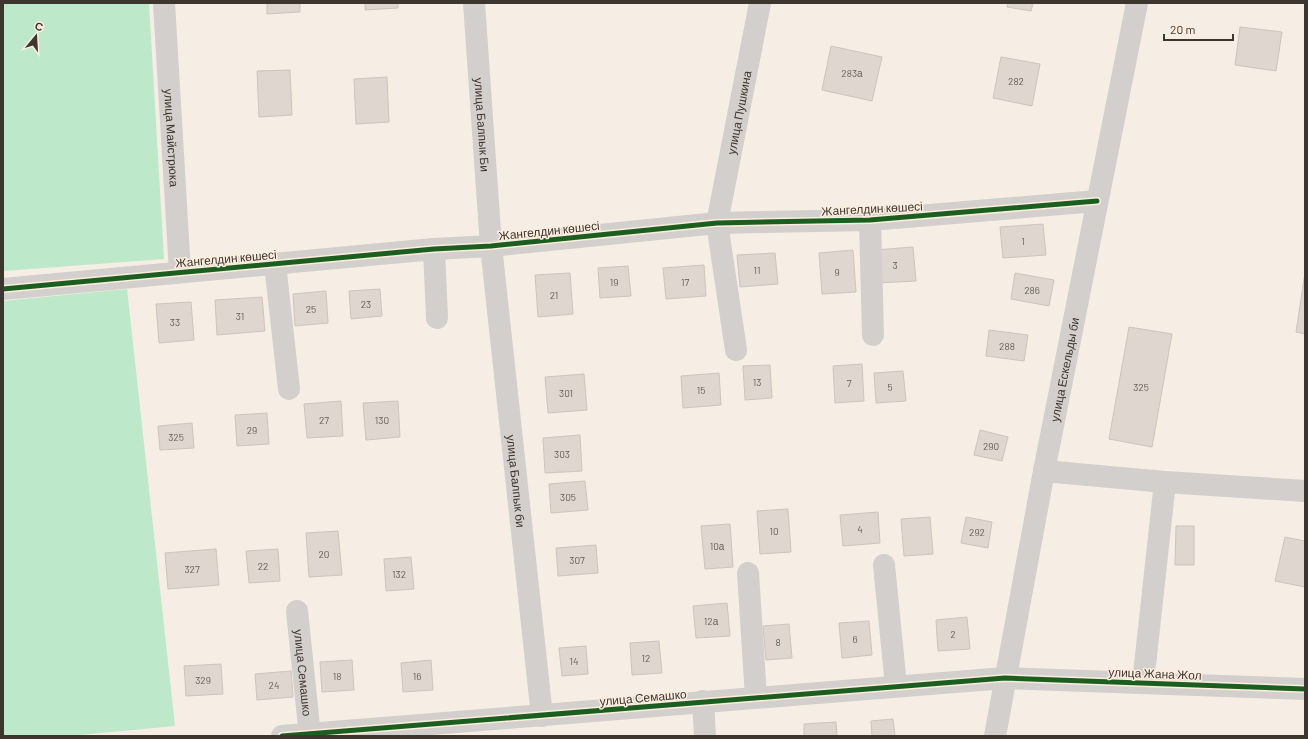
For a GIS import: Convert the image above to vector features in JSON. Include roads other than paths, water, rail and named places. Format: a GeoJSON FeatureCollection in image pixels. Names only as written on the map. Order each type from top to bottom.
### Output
{"type":"FeatureCollection","features":[{"type":"Feature","properties":{"kind":"street","name":"улица Майстрюка"},"geometry":{"type":"LineString","coordinates":[[164,3],[180,272]]}},
{"type":"Feature","properties":{"kind":"street","name":"улица Балпык Би"},"geometry":{"type":"LineString","coordinates":[[474,3],[491,246]]}},
{"type":"Feature","properties":{"kind":"street","name":"улица Пушкина"},"geometry":{"type":"LineString","coordinates":[[736,350],[717,223],[760,3]]}},
{"type":"Feature","properties":{"kind":"street","name":"улица Ескельды би"},"geometry":{"type":"LineString","coordinates":[[995,736],[1044,471],[1137,3]]}},
{"type":"Feature","properties":{"kind":"street","name":"Жангелдин көшесі"},"geometry":{"type":"LineString","coordinates":[[3,289],[434,249],[491,246],[717,223],[870,220],[1097,201]]}},
{"type":"Feature","properties":{"kind":"street"},"geometry":{"type":"LineString","coordinates":[[870,220],[873,335]]}},
{"type":"Feature","properties":{"kind":"street","name":"улица Балпык би"},"geometry":{"type":"LineString","coordinates":[[491,246],[542,716]]}},
{"type":"Feature","properties":{"kind":"street"},"geometry":{"type":"LineString","coordinates":[[434,249],[437,318]]}},
{"type":"Feature","properties":{"kind":"street"},"geometry":{"type":"LineString","coordinates":[[275,264],[289,389]]}},
{"type":"Feature","properties":{"kind":"street"},"geometry":{"type":"LineString","coordinates":[[1044,471],[1164,482],[1305,490]]}},
{"type":"Feature","properties":{"kind":"street"},"geometry":{"type":"LineString","coordinates":[[1143,683],[1164,482]]}},
{"type":"Feature","properties":{"kind":"street"},"geometry":{"type":"LineString","coordinates":[[884,565],[896,686]]}},
{"type":"Feature","properties":{"kind":"street"},"geometry":{"type":"LineString","coordinates":[[748,573],[756,697]]}},
{"type":"Feature","properties":{"kind":"street","name":"улица Семашко"},"geometry":{"type":"LineString","coordinates":[[297,611],[310,735]]}},
{"type":"Feature","properties":{"kind":"street","name":"улица Семашко"},"geometry":{"type":"LineString","coordinates":[[282,736],[498,728],[542,716],[703,701],[1005,678]]}},
{"type":"Feature","properties":{"kind":"street","name":"улица Жана Жол"},"geometry":{"type":"LineString","coordinates":[[1005,678],[1305,688]]}},
{"type":"Feature","properties":{"kind":"street"},"geometry":{"type":"LineString","coordinates":[[703,701],[705,736]]}}]}
